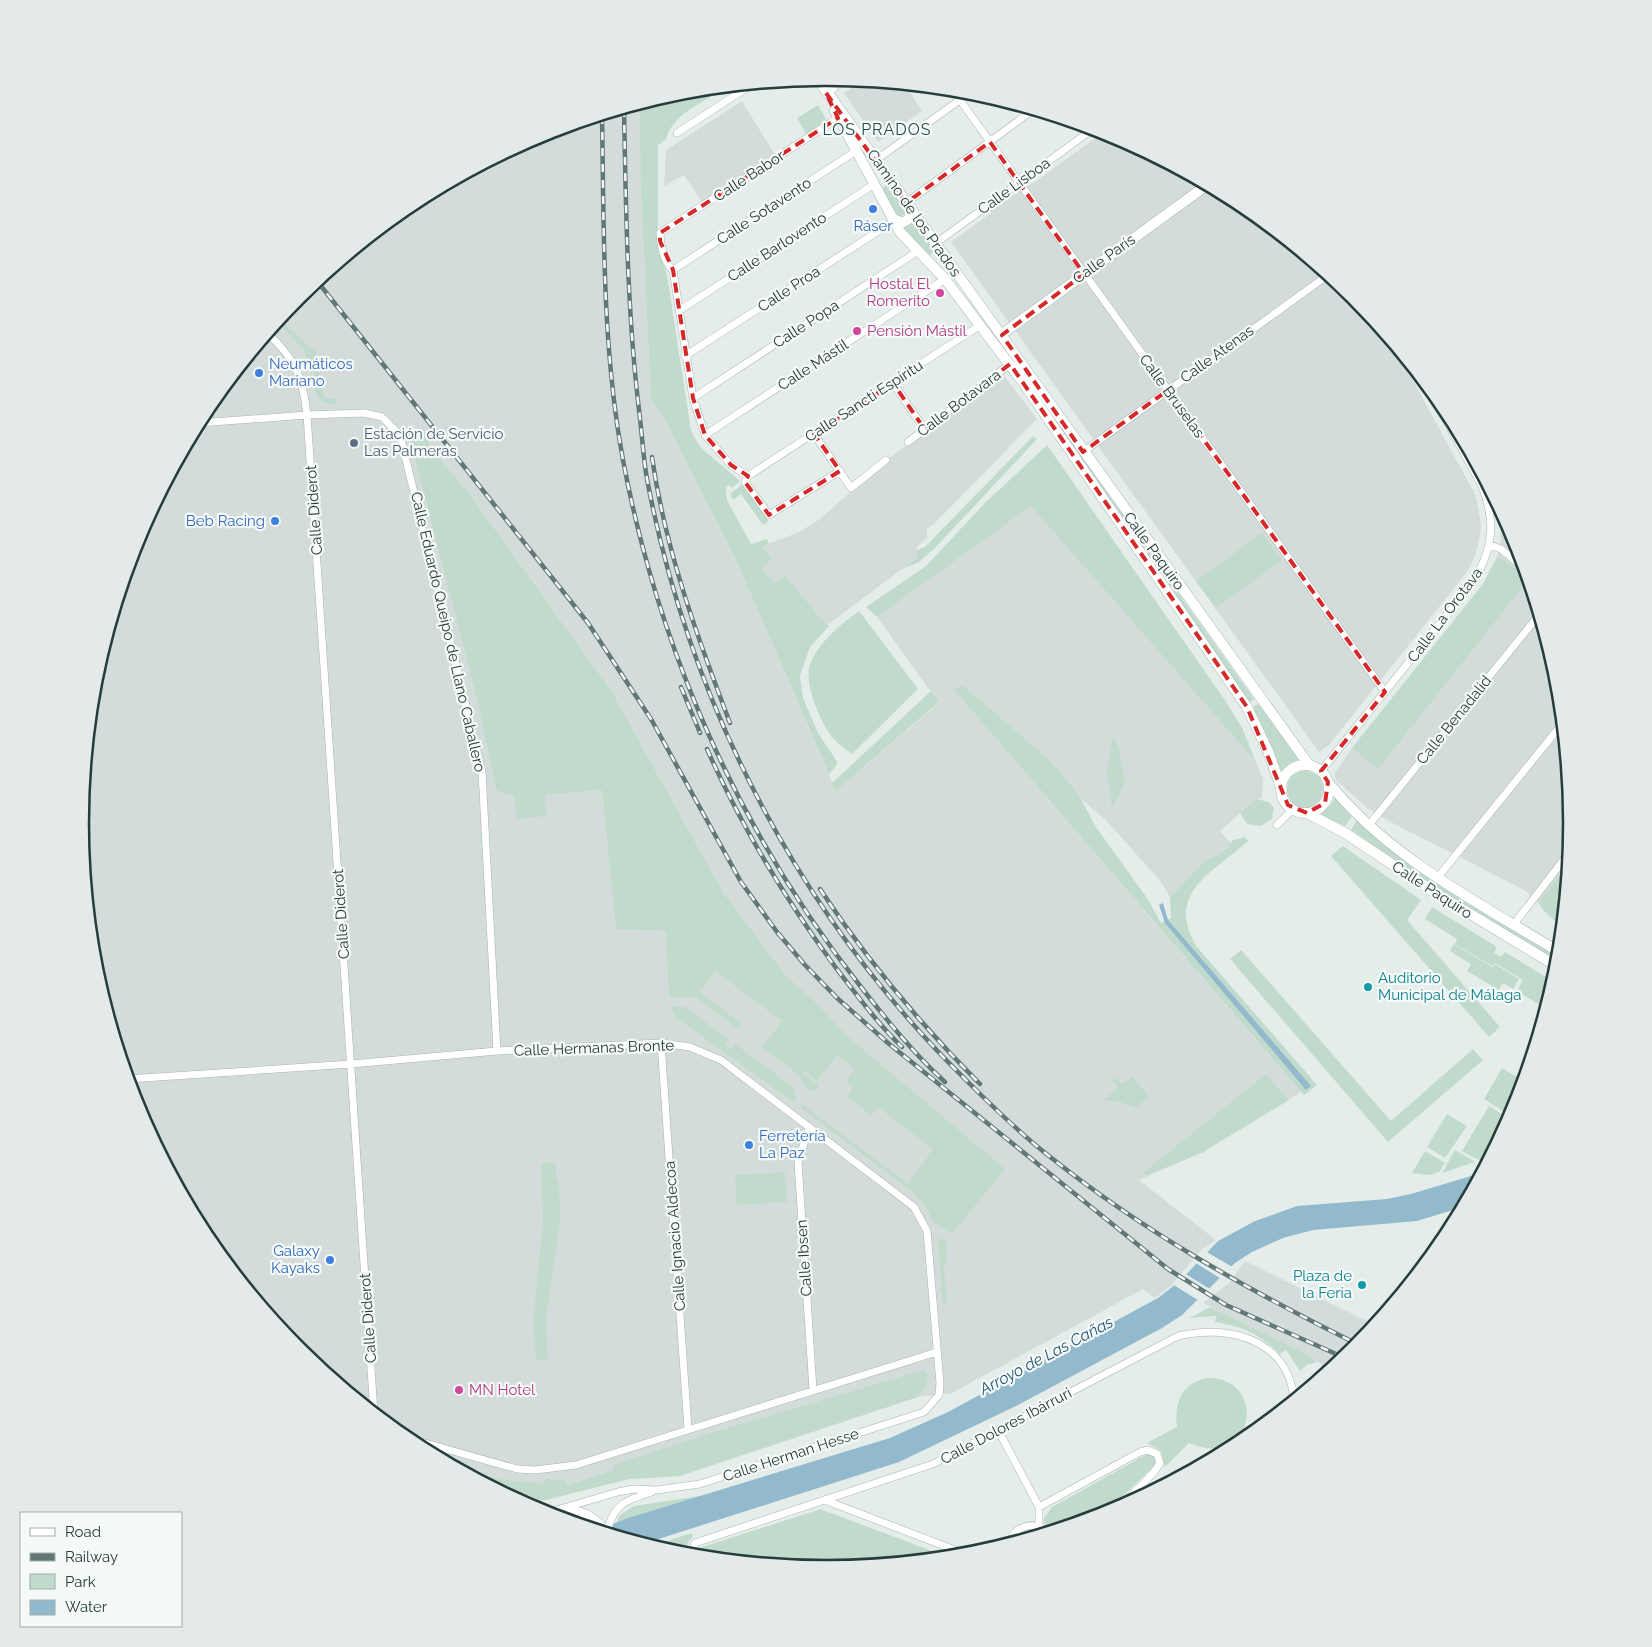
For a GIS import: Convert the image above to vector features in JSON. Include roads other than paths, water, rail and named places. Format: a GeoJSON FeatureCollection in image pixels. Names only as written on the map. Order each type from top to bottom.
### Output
{"type":"FeatureCollection","features":[{"type":"Feature","properties":{"kind":"main road","name":"Camino de los Prados"},"geometry":{"type":"LineString","coordinates":[[822,86],[1002,334]]}},
{"type":"Feature","properties":{"kind":"main road","name":"Camino de los Prados"},"geometry":{"type":"LineString","coordinates":[[827,94],[900,232],[945,280],[1001,353]]}},
{"type":"Feature","properties":{"kind":"main road"},"geometry":{"type":"LineString","coordinates":[[876,189],[885,181],[892,183]]}},
{"type":"Feature","properties":{"kind":"main road","name":"Calle París"},"geometry":{"type":"LineString","coordinates":[[1002,334],[1202,189]]}},
{"type":"Feature","properties":{"kind":"main road"},"geometry":{"type":"LineString","coordinates":[[893,219],[902,223],[909,219],[909,206]]}},
{"type":"Feature","properties":{"kind":"main road"},"geometry":{"type":"LineString","coordinates":[[980,327],[1002,334],[1001,353]]}},
{"type":"Feature","properties":{"kind":"main road","name":"Calle Paquiro"},"geometry":{"type":"LineString","coordinates":[[1002,334],[1083,452],[1309,765]]}},
{"type":"Feature","properties":{"kind":"main road","name":"Calle Paquiro"},"geometry":{"type":"LineString","coordinates":[[1001,353],[1247,707],[1268,751],[1282,790]]}},
{"type":"Feature","properties":{"kind":"main road"},"geometry":{"type":"LineString","coordinates":[[1309,765],[1321,771],[1328,782],[1329,793],[1325,803],[1317,810],[1306,813],[1293,809],[1284,799],[1282,790],[1286,775],[1292,769],[1309,765]]}},
{"type":"Feature","properties":{"kind":"main road","name":"Calle Paquiro"},"geometry":{"type":"LineString","coordinates":[[1328,782],[1369,825],[1438,877],[1552,948]]}},
{"type":"Feature","properties":{"kind":"main road","name":"Calle Paquiro"},"geometry":{"type":"LineString","coordinates":[[1306,813],[1345,833],[1434,892],[1550,962]]}},
{"type":"Feature","properties":{"kind":"main road"},"geometry":{"type":"LineString","coordinates":[[564,1512],[578,1511],[590,1516],[602,1526]]}},
{"type":"Feature","properties":{"kind":"street"},"geometry":{"type":"LineString","coordinates":[[827,94],[834,86]]}},
{"type":"Feature","properties":{"kind":"street"},"geometry":{"type":"LineString","coordinates":[[677,133],[740,92]]}},
{"type":"Feature","properties":{"kind":"street"},"geometry":{"type":"LineString","coordinates":[[876,160],[960,100]]}},
{"type":"Feature","properties":{"kind":"street","name":"Calle Bruselas"},"geometry":{"type":"LineString","coordinates":[[960,100],[1385,692]]}},
{"type":"Feature","properties":{"kind":"street"},"geometry":{"type":"LineString","coordinates":[[909,206],[1027,114]]}},
{"type":"Feature","properties":{"kind":"street","name":"Calle Babor"},"geometry":{"type":"LineString","coordinates":[[673,270],[669,267],[660,241],[660,233],[838,118]]}},
{"type":"Feature","properties":{"kind":"street","name":"Calle Lisboa"},"geometry":{"type":"LineString","coordinates":[[936,242],[1086,134]]}},
{"type":"Feature","properties":{"kind":"street","name":"Calle Sotavento"},"geometry":{"type":"LineString","coordinates":[[673,270],[856,152]]}},
{"type":"Feature","properties":{"kind":"street","name":"Calle Barlovento"},"geometry":{"type":"LineString","coordinates":[[680,310],[876,189]]}},
{"type":"Feature","properties":{"kind":"street","name":"Calle Proa"},"geometry":{"type":"LineString","coordinates":[[685,356],[893,219]]}},
{"type":"Feature","properties":{"kind":"street","name":"Calle Popa"},"geometry":{"type":"LineString","coordinates":[[693,398],[918,251]]}},
{"type":"Feature","properties":{"kind":"street"},"geometry":{"type":"LineString","coordinates":[[673,270],[693,398],[705,435],[731,465],[748,476],[745,482],[769,515],[840,471]]}},
{"type":"Feature","properties":{"kind":"street","name":"Calle Atenas"},"geometry":{"type":"LineString","coordinates":[[1083,452],[1323,279]]}},
{"type":"Feature","properties":{"kind":"street","name":"Calle Mástil"},"geometry":{"type":"LineString","coordinates":[[705,435],[945,280]]}},
{"type":"Feature","properties":{"kind":"street","name":"Calle Sancti Espíritu"},"geometry":{"type":"LineString","coordinates":[[748,476],[980,327]]}},
{"type":"Feature","properties":{"kind":"street","name":"Calle Diderot"},"geometry":{"type":"LineString","coordinates":[[272,337],[283,347],[295,364],[302,380],[307,415],[373,1405]]}},
{"type":"Feature","properties":{"kind":"street","name":"Calle Botavara"},"geometry":{"type":"LineString","coordinates":[[908,442],[1010,364]]}},
{"type":"Feature","properties":{"kind":"street"},"geometry":{"type":"LineString","coordinates":[[893,383],[925,430]]}},
{"type":"Feature","properties":{"kind":"street","name":"Calle Eduardo Queipo de Llano Caballero"},"geometry":{"type":"LineString","coordinates":[[208,422],[307,415],[364,414],[382,417],[400,435],[482,772],[497,1051]]}},
{"type":"Feature","properties":{"kind":"street"},"geometry":{"type":"LineString","coordinates":[[814,434],[852,488],[886,460]]}},
{"type":"Feature","properties":{"kind":"street","name":"Calle La Orotava"},"geometry":{"type":"LineString","coordinates":[[1321,771],[1474,581],[1484,564],[1490,545],[1492,507]]}},
{"type":"Feature","properties":{"kind":"street"},"geometry":{"type":"LineString","coordinates":[[1490,545],[1501,549],[1514,560]]}},
{"type":"Feature","properties":{"kind":"street","name":"Calle Benadalid"},"geometry":{"type":"LineString","coordinates":[[1369,825],[1534,621]]}},
{"type":"Feature","properties":{"kind":"street"},"geometry":{"type":"LineString","coordinates":[[1438,877],[1557,730]]}},
{"type":"Feature","properties":{"kind":"street"},"geometry":{"type":"LineString","coordinates":[[1277,826],[1293,809]]}},
{"type":"Feature","properties":{"kind":"street"},"geometry":{"type":"LineString","coordinates":[[1514,924],[1562,863]]}},
{"type":"Feature","properties":{"kind":"street","name":"Calle Hermanas Bronte"},"geometry":{"type":"LineString","coordinates":[[135,1079],[351,1064],[497,1051],[661,1043],[690,1047],[721,1060],[914,1207],[922,1218],[927,1231],[940,1395],[924,1412]]}},
{"type":"Feature","properties":{"kind":"street","name":"Calle Ignacio Aldecoa"},"geometry":{"type":"LineString","coordinates":[[661,1043],[688,1429]]}},
{"type":"Feature","properties":{"kind":"street","name":"Calle Ibsen"},"geometry":{"type":"LineString","coordinates":[[809,1128],[798,1162],[813,1390]]}},
{"type":"Feature","properties":{"kind":"street","name":"Calle Dolores Ibárruri"},"geometry":{"type":"LineString","coordinates":[[693,1549],[695,1543],[827,1501],[933,1464],[1170,1340],[1196,1332],[1231,1333],[1256,1341],[1284,1367],[1290,1380],[1293,1394]]}},
{"type":"Feature","properties":{"kind":"street"},"geometry":{"type":"LineString","coordinates":[[430,1446],[497,1465],[535,1470],[576,1465],[937,1352]]}},
{"type":"Feature","properties":{"kind":"street","name":"Calle Herman Hesse"},"geometry":{"type":"LineString","coordinates":[[558,1510],[578,1502],[633,1489],[657,1490],[700,1484],[924,1412]]}},
{"type":"Feature","properties":{"kind":"street"},"geometry":{"type":"LineString","coordinates":[[998,1430],[1039,1507],[1039,1527],[1033,1525],[1021,1528],[1012,1537]]}},
{"type":"Feature","properties":{"kind":"street"},"geometry":{"type":"LineString","coordinates":[[1039,1507],[1140,1452],[1148,1450],[1157,1454],[1160,1464],[1133,1494]]}},
{"type":"Feature","properties":{"kind":"street","name":"Calle Herman Hesse"},"geometry":{"type":"LineString","coordinates":[[607,1527],[618,1506],[657,1490]]}},
{"type":"Feature","properties":{"kind":"street"},"geometry":{"type":"LineString","coordinates":[[827,1501],[952,1550]]}},
{"type":"Feature","properties":{"kind":"water"},"geometry":{"type":"Polygon","coordinates":[[[1163,903],[1168,920],[1311,1086],[1306,1090],[1165,923],[1159,905],[1163,903]]]}},
{"type":"Feature","properties":{"kind":"water"},"geometry":{"type":"Polygon","coordinates":[[[1473,1175],[1453,1210],[1417,1221],[1313,1230],[1283,1238],[1252,1252],[1235,1263],[1182,1315],[1162,1328],[1018,1405],[899,1462],[654,1540],[605,1527],[628,1518],[890,1438],[948,1412],[1158,1298],[1180,1281],[1218,1241],[1255,1221],[1297,1206],[1387,1199],[1411,1194],[1473,1175]]]}},
{"type":"Feature","properties":{"kind":"railway"},"geometry":{"type":"LineString","coordinates":[[624,114],[628,260],[635,372],[647,479],[666,564],[692,647],[724,728],[762,806],[806,881],[855,952],[909,1020],[979,1093],[1039,1148],[1085,1184],[1160,1235],[1238,1282],[1351,1341]]}},
{"type":"Feature","properties":{"kind":"railway"},"geometry":{"type":"LineString","coordinates":[[602,121],[605,288],[616,417],[623,460],[639,531],[658,601],[682,670],[710,738],[742,803],[778,867],[818,928],[861,987],[911,1048],[945,1082]]}},
{"type":"Feature","properties":{"kind":"railway"},"geometry":{"type":"LineString","coordinates":[[321,287],[588,623],[651,719],[741,882],[777,932],[805,965],[837,998],[888,1043],[1168,1269],[1226,1305],[1337,1354]]}},
{"type":"Feature","properties":{"kind":"railway"},"geometry":{"type":"LineString","coordinates":[[652,457],[665,525],[674,559],[694,625],[730,723]]}},
{"type":"Feature","properties":{"kind":"railway"},"geometry":{"type":"LineString","coordinates":[[681,687],[700,733]]}},
{"type":"Feature","properties":{"kind":"railway"},"geometry":{"type":"LineString","coordinates":[[707,749],[734,806],[782,889],[836,968],[884,1028],[902,1047]]}},
{"type":"Feature","properties":{"kind":"railway"},"geometry":{"type":"LineString","coordinates":[[820,889],[856,941],[895,991],[980,1084]]}},
{"type":"Feature","properties":{"kind":"place","name":"Ráser"},"geometry":{"type":"Point","coordinates":[873,209]}},
{"type":"Feature","properties":{"kind":"place","name":"Hostal El Romerito"},"geometry":{"type":"Point","coordinates":[940,293]}},
{"type":"Feature","properties":{"kind":"place","name":"Pensión Mástil"},"geometry":{"type":"Point","coordinates":[857,331]}},
{"type":"Feature","properties":{"kind":"place","name":"Neumáticos Mariano"},"geometry":{"type":"Point","coordinates":[259,373]}},
{"type":"Feature","properties":{"kind":"place","name":"Estación de Servicio Las Palmeras"},"geometry":{"type":"Point","coordinates":[354,443]}},
{"type":"Feature","properties":{"kind":"place","name":"Beb Racing"},"geometry":{"type":"Point","coordinates":[275,521]}},
{"type":"Feature","properties":{"kind":"place","name":"Auditorio Municipal de Málaga"},"geometry":{"type":"Point","coordinates":[1368,987]}},
{"type":"Feature","properties":{"kind":"place","name":"Ferretería La Paz"},"geometry":{"type":"Point","coordinates":[749,1145]}},
{"type":"Feature","properties":{"kind":"place","name":"Galaxy Kayaks"},"geometry":{"type":"Point","coordinates":[330,1260]}},
{"type":"Feature","properties":{"kind":"place","name":"Plaza de la Feria"},"geometry":{"type":"Point","coordinates":[1362,1285]}},
{"type":"Feature","properties":{"kind":"place","name":"MN Hotel"},"geometry":{"type":"Point","coordinates":[459,1390]}},
{"type":"Feature","properties":{"kind":"district","name":"LOS PRADOS"},"geometry":{"type":"Point","coordinates":[877,129]}},
{"type":"Feature","properties":{"kind":"water label","name":"Arroyo de Las Cañas"},"geometry":{"type":"Point","coordinates":[1046,1355]}}]}
